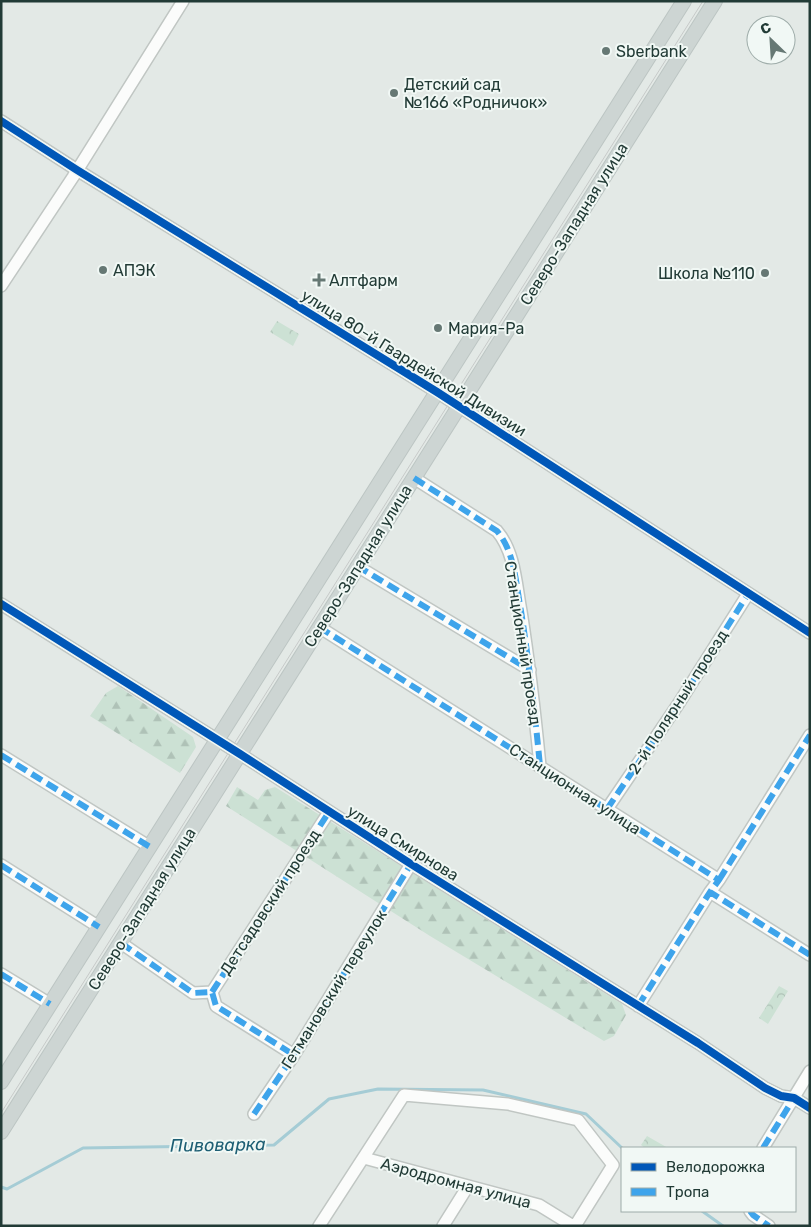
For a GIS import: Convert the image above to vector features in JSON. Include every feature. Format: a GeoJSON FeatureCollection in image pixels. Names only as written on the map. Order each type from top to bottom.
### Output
{"type":"FeatureCollection","features":[{"type":"Feature","properties":{"kind":"main road","name":"Северо-Западная улица"},"geometry":{"type":"LineString","coordinates":[[1,1082],[684,1]]}},
{"type":"Feature","properties":{"kind":"main road","name":"Северо-Западная улица"},"geometry":{"type":"LineString","coordinates":[[1,1132],[715,1]]}},
{"type":"Feature","properties":{"kind":"street"},"geometry":{"type":"LineString","coordinates":[[1,286],[77,170],[183,1]]}},
{"type":"Feature","properties":{"kind":"street","name":"улица 80-й Гвардейской Дивизии"},"geometry":{"type":"LineString","coordinates":[[1,121],[437,392],[810,633]]}},
{"type":"Feature","properties":{"kind":"street","name":"Станционный проезд"},"geometry":{"type":"LineString","coordinates":[[414,478],[497,531],[505,540],[515,576],[530,670],[540,766]]}},
{"type":"Feature","properties":{"kind":"street"},"geometry":{"type":"LineString","coordinates":[[357,566],[530,670]]}},
{"type":"Feature","properties":{"kind":"street","name":"2-й Полярный проезд"},"geometry":{"type":"LineString","coordinates":[[607,809],[679,703],[748,594]]}},
{"type":"Feature","properties":{"kind":"street","name":"улица Смирнова"},"geometry":{"type":"LineString","coordinates":[[1,604],[766,1088],[781,1096],[794,1098],[810,1108]]}},
{"type":"Feature","properties":{"kind":"street","name":"Станционная улица"},"geometry":{"type":"LineString","coordinates":[[319,627],[718,880]]}},
{"type":"Feature","properties":{"kind":"street"},"geometry":{"type":"LineString","coordinates":[[638,1006],[810,735]]}},
{"type":"Feature","properties":{"kind":"street"},"geometry":{"type":"LineString","coordinates":[[1,755],[150,847]]}},
{"type":"Feature","properties":{"kind":"street","name":"Детсадовский проезд"},"geometry":{"type":"LineString","coordinates":[[212,992],[329,812]]}},
{"type":"Feature","properties":{"kind":"street","name":"Гетмановский переулок"},"geometry":{"type":"LineString","coordinates":[[254,1114],[294,1055],[411,864]]}},
{"type":"Feature","properties":{"kind":"street"},"geometry":{"type":"LineString","coordinates":[[1,865],[99,927]]}},
{"type":"Feature","properties":{"kind":"street"},"geometry":{"type":"LineString","coordinates":[[710,892],[810,955]]}},
{"type":"Feature","properties":{"kind":"street"},"geometry":{"type":"LineString","coordinates":[[121,943],[193,993],[212,992],[216,1006],[294,1055]]}},
{"type":"Feature","properties":{"kind":"street"},"geometry":{"type":"LineString","coordinates":[[1,974],[50,1004]]}},
{"type":"Feature","properties":{"kind":"street"},"geometry":{"type":"LineString","coordinates":[[764,1147],[810,1071]]}},
{"type":"Feature","properties":{"kind":"street"},"geometry":{"type":"LineString","coordinates":[[319,1226],[404,1095],[508,1104],[578,1120],[613,1165],[574,1226]]}},
{"type":"Feature","properties":{"kind":"street","name":"Аэродромная улица"},"geometry":{"type":"LineString","coordinates":[[364,1158],[538,1204],[574,1226]]}},
{"type":"Feature","properties":{"kind":"street"},"geometry":{"type":"LineString","coordinates":[[443,1226],[468,1186]]}},
{"type":"Feature","properties":{"kind":"street"},"geometry":{"type":"LineString","coordinates":[[750,1212],[769,1226]]}},
{"type":"Feature","properties":{"kind":"green space"},"geometry":{"type":"Polygon","coordinates":[[[277,321],[299,334],[293,346],[270,332],[277,321]]]}},
{"type":"Feature","properties":{"kind":"green space"},"geometry":{"type":"Polygon","coordinates":[[[118,686],[193,737],[196,747],[180,773],[90,716],[106,693],[118,686]]]}},
{"type":"Feature","properties":{"kind":"green space"},"geometry":{"type":"Polygon","coordinates":[[[237,787],[258,800],[265,790],[275,787],[622,1004],[626,1015],[614,1036],[604,1041],[430,936],[226,806],[237,787]]]}},
{"type":"Feature","properties":{"kind":"green space"},"geometry":{"type":"Polygon","coordinates":[[[779,986],[788,991],[768,1024],[759,1018],[779,986]]]}},
{"type":"Feature","properties":{"kind":"green space"},"geometry":{"type":"Polygon","coordinates":[[[647,1136],[666,1147],[644,1147],[641,1145],[647,1136]]]}},
{"type":"Feature","properties":{"kind":"waterway","name":"Пивоварка"},"geometry":{"type":"LineString","coordinates":[[1,1187],[7,1189],[83,1148],[274,1145],[329,1099],[378,1089],[483,1090],[586,1114],[621,1147]]}},
{"type":"Feature","properties":{"kind":"waterway","name":"Пивоварка"},"geometry":{"type":"LineString","coordinates":[[703,1212],[723,1226]]}},
{"type":"Feature","properties":{"kind":"tram line"},"geometry":{"type":"LineString","coordinates":[[1,1113],[703,1]]}},
{"type":"Feature","properties":{"kind":"marked path"},"geometry":{"type":"LineString","coordinates":[[414,478],[497,531],[508,549],[514,569],[524,630],[540,766]]}},
{"type":"Feature","properties":{"kind":"marked path"},"geometry":{"type":"LineString","coordinates":[[357,566],[530,670]]}},
{"type":"Feature","properties":{"kind":"marked path"},"geometry":{"type":"LineString","coordinates":[[607,809],[679,703],[748,594]]}},
{"type":"Feature","properties":{"kind":"marked path"},"geometry":{"type":"LineString","coordinates":[[319,627],[719,880],[710,892],[810,955]]}},
{"type":"Feature","properties":{"kind":"marked path"},"geometry":{"type":"LineString","coordinates":[[719,880],[810,735]]}},
{"type":"Feature","properties":{"kind":"marked path"},"geometry":{"type":"LineString","coordinates":[[1,755],[150,847]]}},
{"type":"Feature","properties":{"kind":"marked path"},"geometry":{"type":"LineString","coordinates":[[212,992],[329,812]]}},
{"type":"Feature","properties":{"kind":"marked path"},"geometry":{"type":"LineString","coordinates":[[254,1114],[294,1055],[411,864]]}},
{"type":"Feature","properties":{"kind":"marked path"},"geometry":{"type":"LineString","coordinates":[[1,865],[99,927]]}},
{"type":"Feature","properties":{"kind":"marked path"},"geometry":{"type":"LineString","coordinates":[[638,1006],[710,892]]}},
{"type":"Feature","properties":{"kind":"marked path"},"geometry":{"type":"LineString","coordinates":[[121,943],[193,993],[212,992],[216,1006],[294,1055]]}},
{"type":"Feature","properties":{"kind":"marked path"},"geometry":{"type":"LineString","coordinates":[[1,974],[50,1004]]}},
{"type":"Feature","properties":{"kind":"marked path"},"geometry":{"type":"LineString","coordinates":[[764,1147],[794,1098]]}},
{"type":"Feature","properties":{"kind":"marked path"},"geometry":{"type":"LineString","coordinates":[[751,1212],[769,1226]]}},
{"type":"Feature","properties":{"kind":"cycle path"},"geometry":{"type":"LineString","coordinates":[[1,121],[437,392],[810,633]]}},
{"type":"Feature","properties":{"kind":"cycle path"},"geometry":{"type":"LineString","coordinates":[[1,604],[698,1043],[765,1088],[781,1096],[794,1098],[810,1108]]}},
{"type":"Feature","properties":{"kind":"place","name":"Sberbank"},"geometry":{"type":"Point","coordinates":[606,51]}},
{"type":"Feature","properties":{"kind":"place","name":"Детский сад №166 «Родничок»"},"geometry":{"type":"Point","coordinates":[394,93]}},
{"type":"Feature","properties":{"kind":"place","name":"АПЭК"},"geometry":{"type":"Point","coordinates":[103,270]}},
{"type":"Feature","properties":{"kind":"place","name":"Школа №110"},"geometry":{"type":"Point","coordinates":[765,273]}},
{"type":"Feature","properties":{"kind":"place","name":"Алтфарм"},"geometry":{"type":"Point","coordinates":[319,280]}},
{"type":"Feature","properties":{"kind":"place","name":"Мария-Ра"},"geometry":{"type":"Point","coordinates":[438,328]}}]}
